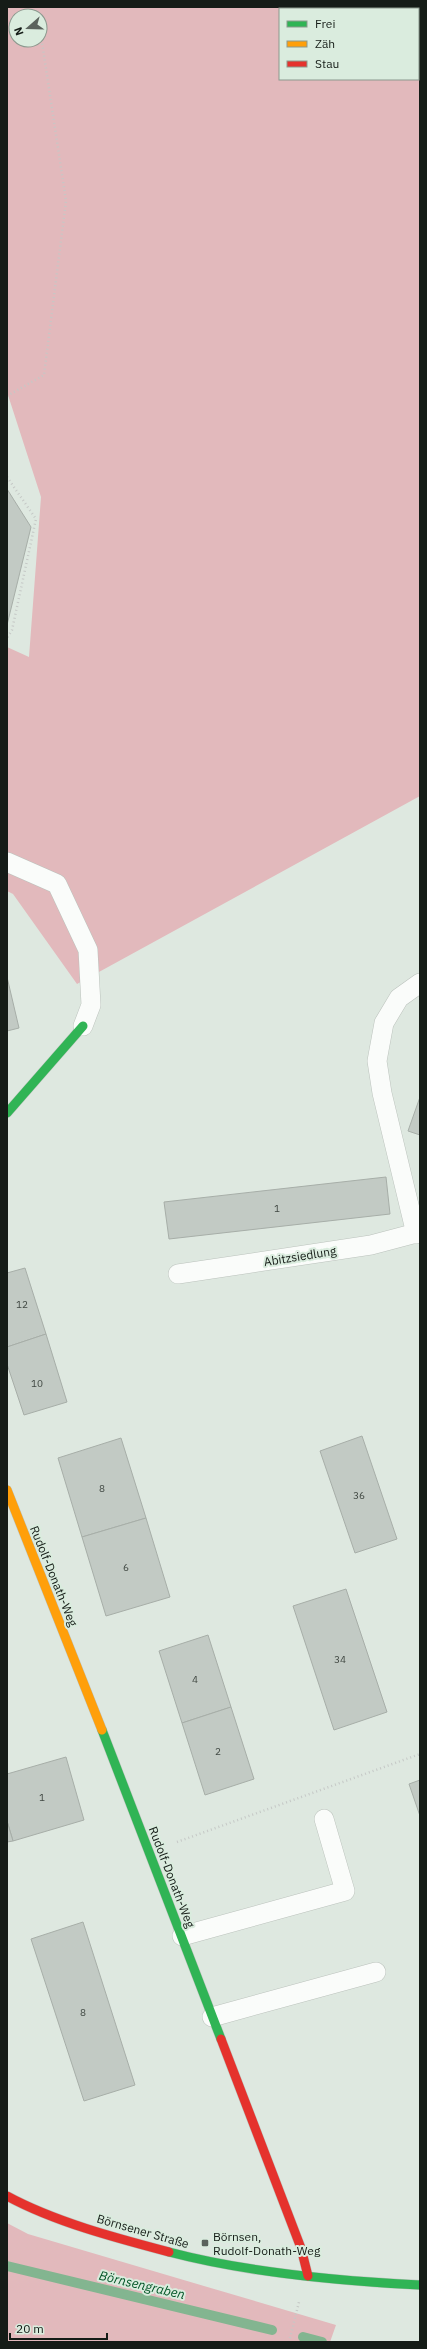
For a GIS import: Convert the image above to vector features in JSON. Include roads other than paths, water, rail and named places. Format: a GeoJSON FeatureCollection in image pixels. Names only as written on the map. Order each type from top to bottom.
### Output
{"type":"FeatureCollection","features":[{"type":"Feature","properties":{"kind":"street"},"geometry":{"type":"LineString","coordinates":[[7,1113],[83,1026]]}},
{"type":"Feature","properties":{"kind":"street","name":"Rudolf-Donath-Weg"},"geometry":{"type":"LineString","coordinates":[[7,1490],[150,1852],[301,2248],[308,2276]]}},
{"type":"Feature","properties":{"kind":"street","name":"Börnsener Straße"},"geometry":{"type":"LineString","coordinates":[[7,2196],[27,2207],[127,2241],[215,2264],[308,2276],[420,2285]]}},
{"type":"Feature","properties":{"kind":"lane"},"geometry":{"type":"LineString","coordinates":[[7,862],[57,884],[88,950],[91,1005],[83,1026]]}},
{"type":"Feature","properties":{"kind":"lane"},"geometry":{"type":"LineString","coordinates":[[418,1233],[382,1093],[377,1061],[384,1023],[399,998],[420,983]]}},
{"type":"Feature","properties":{"kind":"lane","name":"Abitzsiedlung"},"geometry":{"type":"LineString","coordinates":[[178,1274],[371,1245],[418,1233]]}},
{"type":"Feature","properties":{"kind":"lane"},"geometry":{"type":"LineString","coordinates":[[182,1936],[344,1891],[324,1819]]}},
{"type":"Feature","properties":{"kind":"lane"},"geometry":{"type":"LineString","coordinates":[[212,2017],[376,1972]]}},
{"type":"Feature","properties":{"kind":"waterway","name":"Börnsengraben"},"geometry":{"type":"LineString","coordinates":[[7,2266],[272,2330]]}},
{"type":"Feature","properties":{"kind":"waterway","name":"Börnsengraben"},"geometry":{"type":"LineString","coordinates":[[303,2337],[322,2342]]}},
{"type":"Feature","properties":{"kind":"place","name":"Börnsen, Rudolf-Donath-Weg"},"geometry":{"type":"Point","coordinates":[205,2243]}}]}
